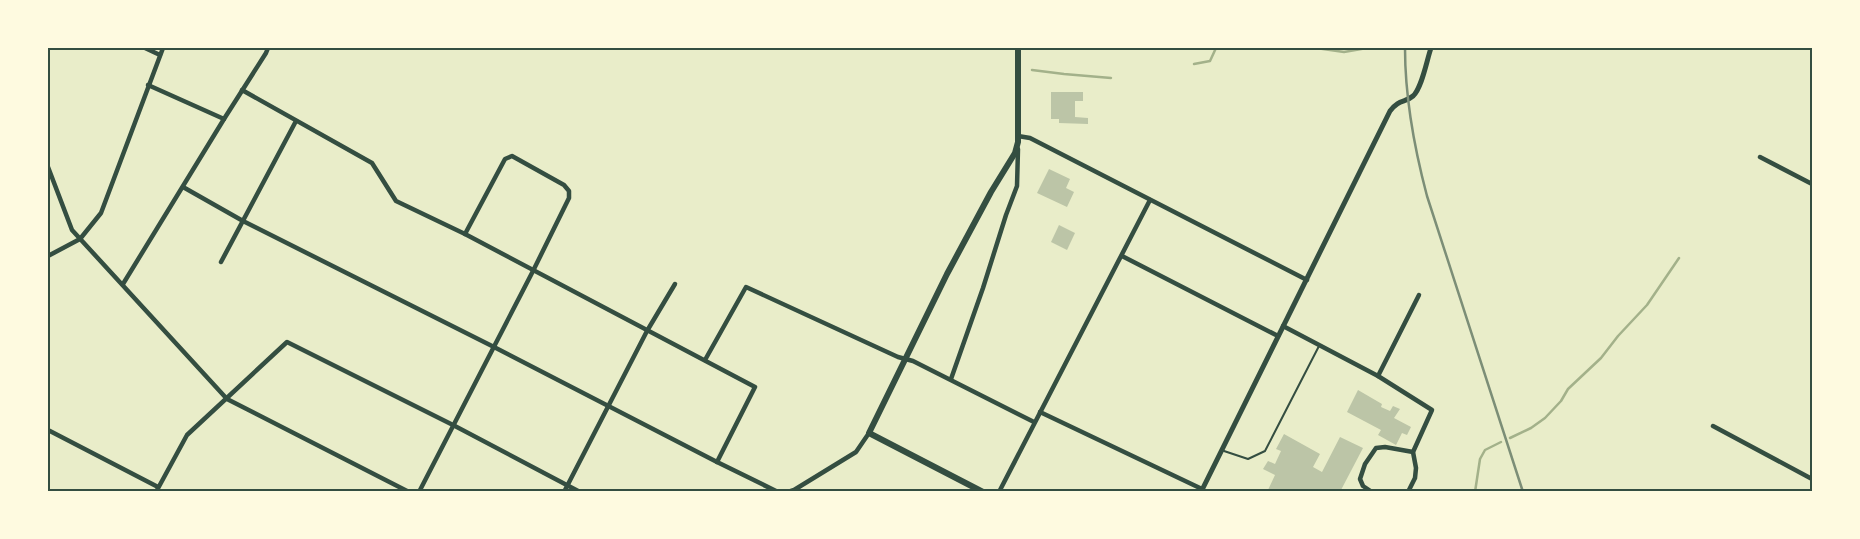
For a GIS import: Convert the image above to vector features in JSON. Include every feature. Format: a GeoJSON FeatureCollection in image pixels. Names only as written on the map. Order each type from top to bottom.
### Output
{"type":"FeatureCollection","features":[{"type":"Feature","properties":{"kind":"main road"},"geometry":{"type":"LineString","coordinates":[[984,492],[869,432],[986,200],[1015,153],[1018,139],[1018,48]]}},
{"type":"Feature","properties":{"kind":"street"},"geometry":{"type":"LineString","coordinates":[[145,48],[160,55]]}},
{"type":"Feature","properties":{"kind":"street"},"geometry":{"type":"LineString","coordinates":[[48,256],[80,239],[101,213],[163,48]]}},
{"type":"Feature","properties":{"kind":"street"},"geometry":{"type":"LineString","coordinates":[[123,284],[268,48]]}},
{"type":"Feature","properties":{"kind":"street"},"geometry":{"type":"LineString","coordinates":[[1040,412],[1201,490],[1390,111],[1396,104],[1413,96],[1431,48]]}},
{"type":"Feature","properties":{"kind":"street"},"geometry":{"type":"LineString","coordinates":[[148,85],[224,119]]}},
{"type":"Feature","properties":{"kind":"street"},"geometry":{"type":"LineString","coordinates":[[242,90],[372,164],[396,201],[465,234],[755,387],[717,462]]}},
{"type":"Feature","properties":{"kind":"street"},"geometry":{"type":"LineString","coordinates":[[221,262],[296,121]]}},
{"type":"Feature","properties":{"kind":"street"},"geometry":{"type":"LineString","coordinates":[[951,379],[1017,186],[1018,139],[1030,138],[1307,280]]}},
{"type":"Feature","properties":{"kind":"street"},"geometry":{"type":"LineString","coordinates":[[419,492],[533,271],[569,198],[569,191],[564,185],[512,156],[505,159],[465,234]]}},
{"type":"Feature","properties":{"kind":"street"},"geometry":{"type":"LineString","coordinates":[[1760,158],[1812,184]]}},
{"type":"Feature","properties":{"kind":"street"},"geometry":{"type":"LineString","coordinates":[[48,167],[72,230],[227,399],[409,492]]}},
{"type":"Feature","properties":{"kind":"street"},"geometry":{"type":"LineString","coordinates":[[182,187],[243,221],[778,492]]}},
{"type":"Feature","properties":{"kind":"street"},"geometry":{"type":"LineString","coordinates":[[998,492],[1150,200]]}},
{"type":"Feature","properties":{"kind":"street"},"geometry":{"type":"LineString","coordinates":[[1122,256],[1278,336]]}},
{"type":"Feature","properties":{"kind":"street"},"geometry":{"type":"LineString","coordinates":[[564,492],[648,331],[675,284]]}},
{"type":"Feature","properties":{"kind":"street"},"geometry":{"type":"LineString","coordinates":[[705,360],[746,287],[951,379],[1034,422]]}},
{"type":"Feature","properties":{"kind":"street"},"geometry":{"type":"LineString","coordinates":[[1378,376],[1420,296]]}},
{"type":"Feature","properties":{"kind":"street"},"geometry":{"type":"LineString","coordinates":[[1283,326],[1378,376],[1432,410],[1413,452],[1416,468],[1415,478],[1408,492]]}},
{"type":"Feature","properties":{"kind":"street"},"geometry":{"type":"LineString","coordinates":[[48,430],[157,489],[187,435],[287,342],[453,425],[580,492]]}},
{"type":"Feature","properties":{"kind":"street"},"geometry":{"type":"LineString","coordinates":[[1713,426],[1812,478]]}},
{"type":"Feature","properties":{"kind":"street"},"geometry":{"type":"LineString","coordinates":[[788,492],[856,452],[869,432]]}},
{"type":"Feature","properties":{"kind":"street"},"geometry":{"type":"LineString","coordinates":[[1372,492],[1363,486],[1360,478],[1365,464],[1376,448],[1385,447],[1413,452]]}},
{"type":"Feature","properties":{"kind":"lane"},"geometry":{"type":"LineString","coordinates":[[1222,450],[1248,459],[1265,451],[1319,345]]}},
{"type":"Feature","properties":{"kind":"building"},"geometry":{"type":"Polygon","coordinates":[[[1051,92],[1083,92],[1083,101],[1075,101],[1075,117],[1088,118],[1088,124],[1059,123],[1059,119],[1051,119],[1051,92]]]}},
{"type":"Feature","properties":{"kind":"building"},"geometry":{"type":"Polygon","coordinates":[[[1049,169],[1070,179],[1066,188],[1074,192],[1067,207],[1037,193],[1049,169]]]}},
{"type":"Feature","properties":{"kind":"building"},"geometry":{"type":"Polygon","coordinates":[[[1059,225],[1075,233],[1067,250],[1051,242],[1059,225]]]}},
{"type":"Feature","properties":{"kind":"building"},"geometry":{"type":"Polygon","coordinates":[[[1358,390],[1382,404],[1381,407],[1390,411],[1393,406],[1400,409],[1394,418],[1411,427],[1407,435],[1402,433],[1396,445],[1378,435],[1381,430],[1347,412],[1358,390]]]}},
{"type":"Feature","properties":{"kind":"building"},"geometry":{"type":"Polygon","coordinates":[[[1284,434],[1320,454],[1313,467],[1322,472],[1340,437],[1363,448],[1341,490],[1344,492],[1267,492],[1275,475],[1263,469],[1268,461],[1275,464],[1281,451],[1276,449],[1284,434]]]}},
{"type":"Feature","properties":{"kind":"waterway"},"geometry":{"type":"LineString","coordinates":[[1194,64],[1210,61],[1216,48]]}},
{"type":"Feature","properties":{"kind":"waterway"},"geometry":{"type":"LineString","coordinates":[[1316,48],[1344,52],[1367,48]]}},
{"type":"Feature","properties":{"kind":"waterway"},"geometry":{"type":"LineString","coordinates":[[1032,70],[1111,78]]}},
{"type":"Feature","properties":{"kind":"waterway"},"geometry":{"type":"LineString","coordinates":[[1510,438],[1531,428],[1545,418],[1561,401],[1568,389],[1601,358],[1618,336],[1647,305],[1679,258]]}},
{"type":"Feature","properties":{"kind":"waterway"},"geometry":{"type":"LineString","coordinates":[[1475,492],[1480,459],[1485,450],[1501,442]]}},
{"type":"Feature","properties":{"kind":"railway"},"geometry":{"type":"LineString","coordinates":[[1405,48],[1405,67],[1411,123],[1427,196],[1523,492]]}}]}
